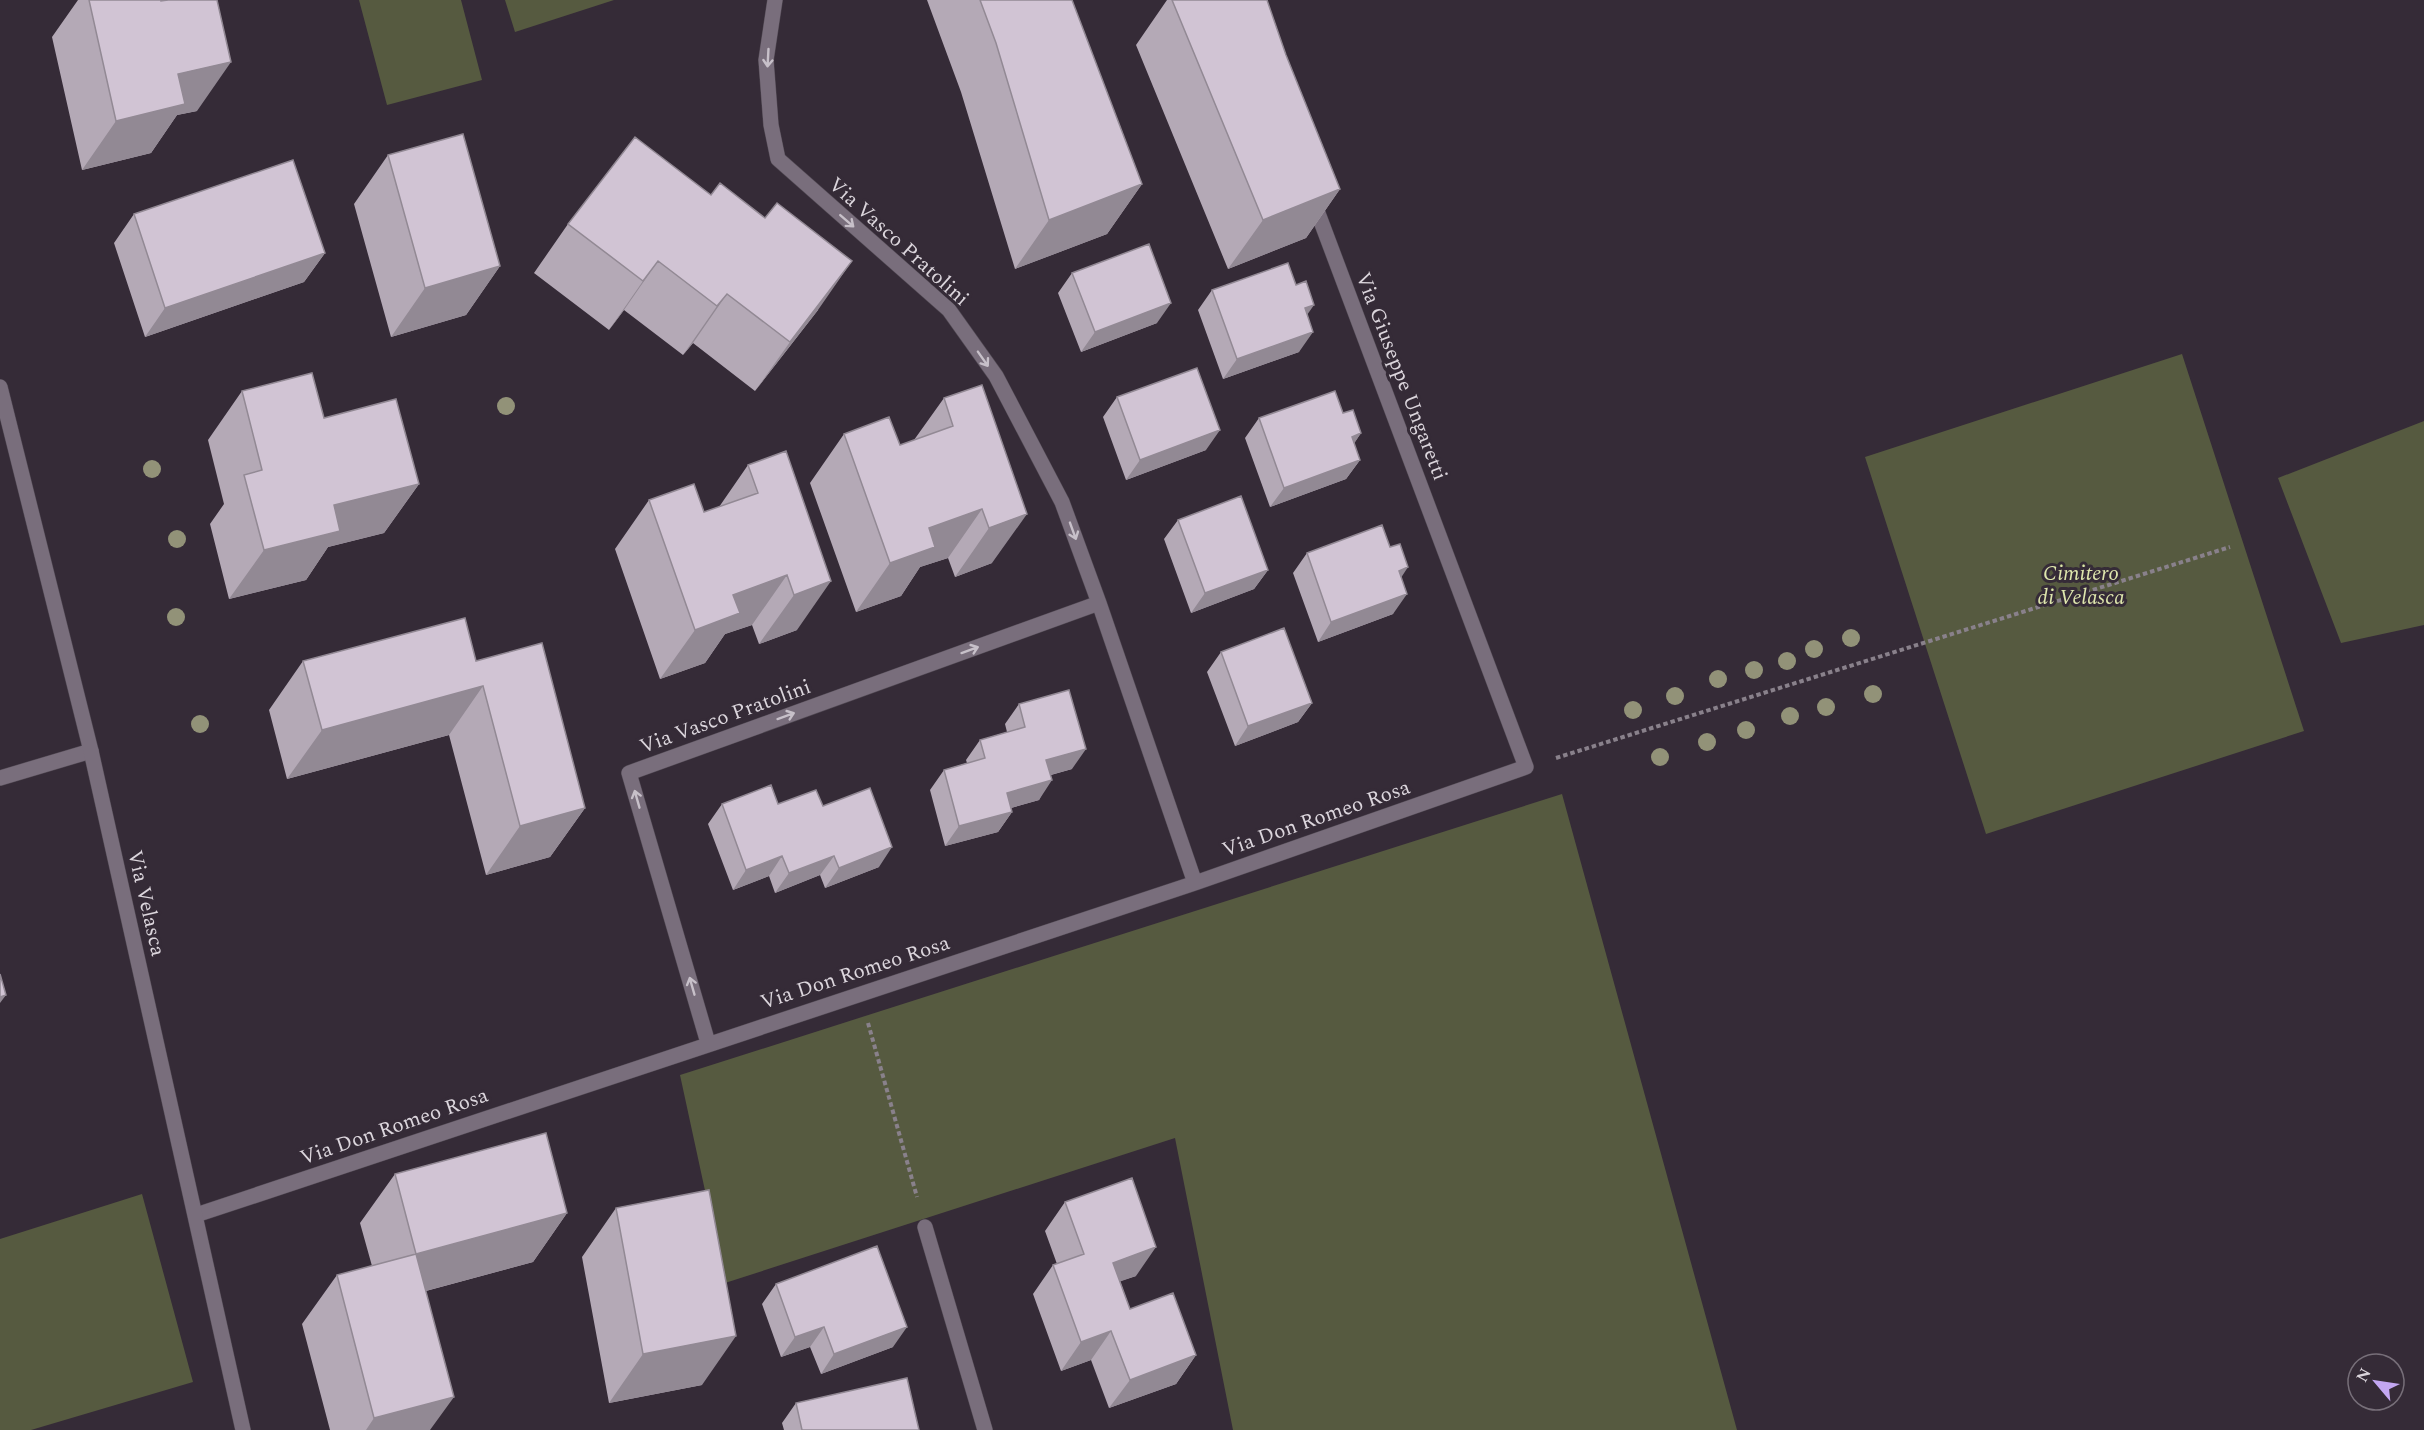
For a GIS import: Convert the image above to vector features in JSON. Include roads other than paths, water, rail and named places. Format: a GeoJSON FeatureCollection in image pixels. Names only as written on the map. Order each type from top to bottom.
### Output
{"type":"FeatureCollection","features":[{"type":"Feature","properties":{"kind":"street","name":"Via Vasco Pratolini"},"geometry":{"type":"LineString","coordinates":[[775,0],[766,60],[771,125],[777,159],[949,310],[996,376],[1062,502],[1195,883]]}},
{"type":"Feature","properties":{"kind":"street","name":"Via Giuseppe Ungaretti"},"geometry":{"type":"LineString","coordinates":[[1309,189],[1526,767]]}},
{"type":"Feature","properties":{"kind":"street","name":"Via Velasca"},"geometry":{"type":"LineString","coordinates":[[0,387],[2,407],[91,751],[243,1430]]}},
{"type":"Feature","properties":{"kind":"street","name":"Via Vasco Pratolini"},"geometry":{"type":"LineString","coordinates":[[708,1043],[629,772],[1099,603]]}},
{"type":"Feature","properties":{"kind":"street"},"geometry":{"type":"LineString","coordinates":[[0,778],[91,751]]}},
{"type":"Feature","properties":{"kind":"street","name":"Via Don Romeo Rosa"},"geometry":{"type":"LineString","coordinates":[[196,1215],[1195,883],[1526,767]]}},
{"type":"Feature","properties":{"kind":"street"},"geometry":{"type":"LineString","coordinates":[[926,1227],[985,1430]]}},
{"type":"Feature","properties":{"kind":"park label","name":"Cimitero di Velasca"},"geometry":{"type":"Point","coordinates":[2081,585]}}]}
